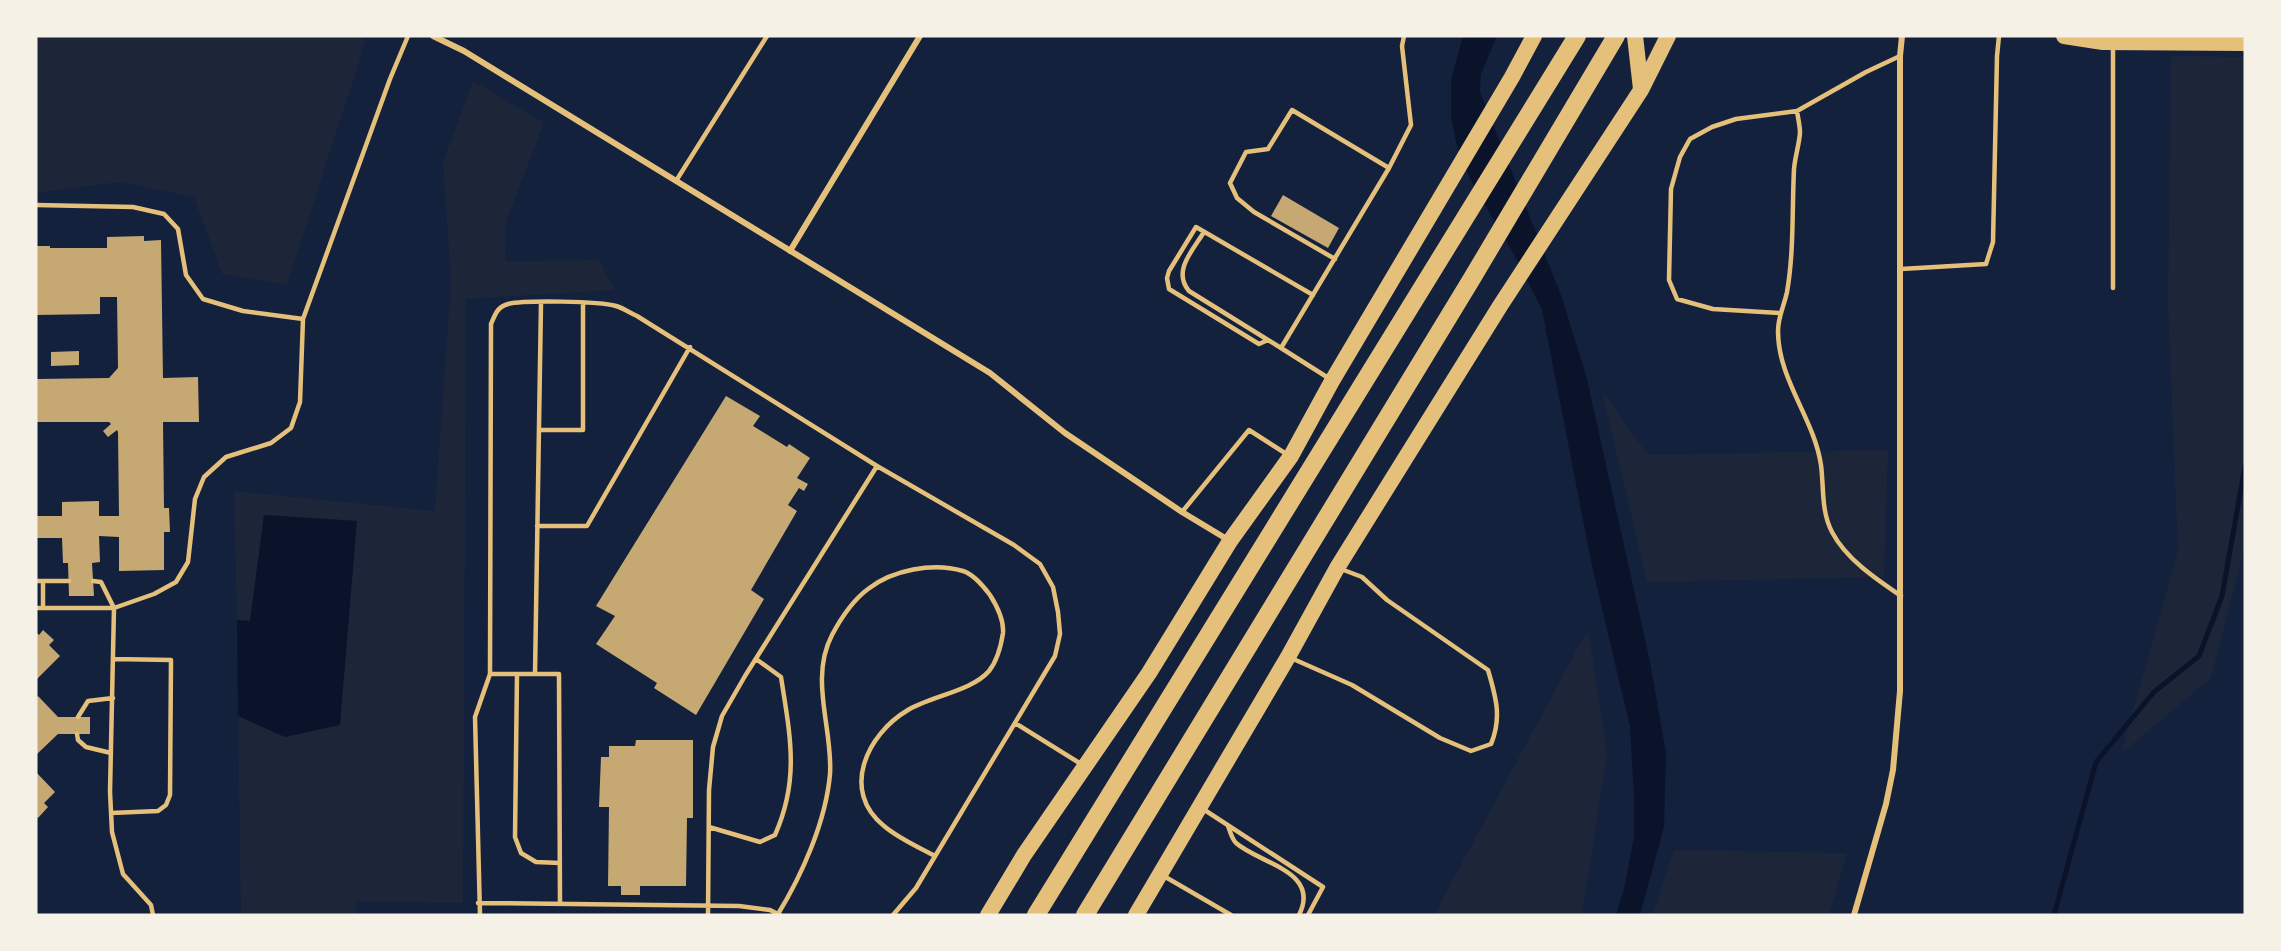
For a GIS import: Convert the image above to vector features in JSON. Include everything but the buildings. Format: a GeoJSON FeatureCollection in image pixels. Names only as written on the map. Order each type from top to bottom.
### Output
{"type":"FeatureCollection","features":[{"type":"Feature","properties":{"kind":"highway"},"geometry":{"type":"LineString","coordinates":[[988,915],[1024,855],[1149,673],[1230,541],[1291,456],[1332,381],[1534,36]]}},
{"type":"Feature","properties":{"kind":"highway"},"geometry":{"type":"LineString","coordinates":[[1036,915],[1576,36]]}},
{"type":"Feature","properties":{"kind":"highway"},"geometry":{"type":"LineString","coordinates":[[1085,915],[1472,280],[1616,36]]}},
{"type":"Feature","properties":{"kind":"highway"},"geometry":{"type":"LineString","coordinates":[[1635,36],[1641,90]]}},
{"type":"Feature","properties":{"kind":"highway"},"geometry":{"type":"LineString","coordinates":[[1136,915],[1198,806],[1288,657],[1337,568],[1500,306],[1641,90],[1668,36]]}},
{"type":"Feature","properties":{"kind":"highway"},"geometry":{"type":"LineString","coordinates":[[2064,36],[2245,43]]}},
{"type":"Feature","properties":{"kind":"street"},"geometry":{"type":"LineString","coordinates":[[433,36],[464,51],[990,373],[1065,433],[1182,512],[1230,541]]}},
{"type":"Feature","properties":{"kind":"street"},"geometry":{"type":"LineString","coordinates":[[790,251],[920,36]]}},
{"type":"Feature","properties":{"kind":"street"},"geometry":{"type":"LineString","coordinates":[[1854,915],[1886,804],[1893,770],[1900,691],[1900,56],[1902,36]]}},
{"type":"Feature","properties":{"kind":"lane"},"geometry":{"type":"LineString","coordinates":[[36,608],[114,608],[154,594],[176,582],[188,562],[195,499],[204,477],[226,457],[271,443],[291,428],[300,402],[303,319],[390,79],[408,36]]}},
{"type":"Feature","properties":{"kind":"lane"},"geometry":{"type":"LineString","coordinates":[[676,181],[768,36]]}},
{"type":"Feature","properties":{"kind":"lane"},"geometry":{"type":"LineString","coordinates":[[1281,348],[1389,168],[1411,125],[1402,46],[1404,36]]}},
{"type":"Feature","properties":{"kind":"lane"},"geometry":{"type":"LineString","coordinates":[[1901,269],[1986,264],[1993,242],[1999,36]]}},
{"type":"Feature","properties":{"kind":"lane"},"geometry":{"type":"LineString","coordinates":[[2113,39],[2113,288]]}},
{"type":"Feature","properties":{"kind":"lane"},"geometry":{"type":"LineString","coordinates":[[1779,314],[1713,309],[1677,299],[1669,280],[1671,189],[1680,157],[1690,139],[1712,127],[1736,119],[1797,111],[1866,72],[1900,56]]}},
{"type":"Feature","properties":{"kind":"lane"},"geometry":{"type":"LineString","coordinates":[[1335,259],[1254,212],[1237,198],[1230,183],[1246,152],[1268,149],[1292,110],[1389,168]]}},
{"type":"Feature","properties":{"kind":"lane"},"geometry":{"type":"LineString","coordinates":[[1797,111],[1800,132],[1794,166],[1790,262],[1786,293],[1779,314],[1779,348],[1789,380],[1815,440],[1821,465],[1823,500],[1829,526],[1848,553],[1876,579],[1901,596]]}},
{"type":"Feature","properties":{"kind":"lane"},"geometry":{"type":"LineString","coordinates":[[36,205],[133,207],[165,214],[178,229],[186,275],[203,299],[243,311],[303,319]]}},
{"type":"Feature","properties":{"kind":"lane"},"geometry":{"type":"LineString","coordinates":[[1268,340],[1259,344],[1169,289],[1167,278],[1169,271],[1196,226],[1313,295]]}},
{"type":"Feature","properties":{"kind":"lane"},"geometry":{"type":"LineString","coordinates":[[1204,232],[1183,266],[1184,285],[1189,291],[1332,381]]}},
{"type":"Feature","properties":{"kind":"lane"},"geometry":{"type":"LineString","coordinates":[[535,674],[541,303]]}},
{"type":"Feature","properties":{"kind":"lane"},"geometry":{"type":"LineString","coordinates":[[480,915],[475,717],[490,674],[490,324],[497,310],[508,304],[541,303],[615,306],[637,316],[690,347],[877,466],[1014,545],[1040,564],[1053,587],[1058,612],[1060,634],[1055,656],[916,888],[893,915]]}},
{"type":"Feature","properties":{"kind":"lane"},"geometry":{"type":"LineString","coordinates":[[539,430],[583,430],[583,303]]}},
{"type":"Feature","properties":{"kind":"lane"},"geometry":{"type":"LineString","coordinates":[[537,526],[587,526],[690,347]]}},
{"type":"Feature","properties":{"kind":"lane"},"geometry":{"type":"LineString","coordinates":[[1182,512],[1249,430],[1291,456]]}},
{"type":"Feature","properties":{"kind":"lane"},"geometry":{"type":"LineString","coordinates":[[708,915],[713,747],[722,716],[877,466]]}},
{"type":"Feature","properties":{"kind":"lane"},"geometry":{"type":"LineString","coordinates":[[478,903],[739,906],[770,910],[779,914],[796,885],[811,846],[823,811],[830,775],[829,739],[823,702],[823,667],[830,638],[845,612],[868,589],[900,573],[934,567],[965,572],[985,588],[998,607],[1003,630],[999,653],[988,672],[967,686],[932,698],[906,711],[880,735],[864,759],[860,781],[866,804],[883,826],[935,856]]}},
{"type":"Feature","properties":{"kind":"lane"},"geometry":{"type":"LineString","coordinates":[[1288,657],[1352,685],[1440,738],[1471,751],[1491,744],[1497,729],[1497,713],[1488,670],[1387,600],[1362,577],[1337,568]]}},
{"type":"Feature","properties":{"kind":"lane"},"geometry":{"type":"LineString","coordinates":[[36,581],[69,581]]}},
{"type":"Feature","properties":{"kind":"lane"},"geometry":{"type":"LineString","coordinates":[[43,581],[43,608]]}},
{"type":"Feature","properties":{"kind":"lane"},"geometry":{"type":"LineString","coordinates":[[93,581],[101,582],[114,608],[112,832],[123,874],[150,905],[153,915]]}},
{"type":"Feature","properties":{"kind":"lane"},"geometry":{"type":"LineString","coordinates":[[111,813],[158,811],[166,805],[170,795],[171,660],[114,659]]}},
{"type":"Feature","properties":{"kind":"lane"},"geometry":{"type":"LineString","coordinates":[[709,827],[760,842],[775,835],[786,811],[791,773],[789,733],[781,677],[756,659]]}},
{"type":"Feature","properties":{"kind":"lane"},"geometry":{"type":"LineString","coordinates":[[490,674],[559,674],[560,904]]}},
{"type":"Feature","properties":{"kind":"lane"},"geometry":{"type":"LineString","coordinates":[[517,674],[515,837],[521,853],[536,862],[560,863]]}},
{"type":"Feature","properties":{"kind":"lane"},"geometry":{"type":"LineString","coordinates":[[78,717],[88,702],[113,698]]}},
{"type":"Feature","properties":{"kind":"lane"},"geometry":{"type":"LineString","coordinates":[[1015,723],[1085,766]]}},
{"type":"Feature","properties":{"kind":"lane"},"geometry":{"type":"LineString","coordinates":[[77,734],[78,740],[86,747],[111,753]]}},
{"type":"Feature","properties":{"kind":"lane"},"geometry":{"type":"LineString","coordinates":[[1198,806],[1323,887],[1308,915]]}},
{"type":"Feature","properties":{"kind":"lane"},"geometry":{"type":"LineString","coordinates":[[1228,825],[1234,842],[1299,881],[1304,892],[1305,904],[1299,915]]}},
{"type":"Feature","properties":{"kind":"lane"},"geometry":{"type":"LineString","coordinates":[[1160,874],[1231,915]]}},
{"type":"Feature","properties":{"kind":"shaded area"},"geometry":{"type":"Polygon","coordinates":[[[36,36],[357,36],[366,40],[287,285],[222,274],[194,197],[120,182],[36,193],[36,36]]]}},
{"type":"Feature","properties":{"kind":"shaded area"},"geometry":{"type":"Polygon","coordinates":[[[1463,36],[1497,36],[1481,74],[1480,92],[1561,295],[1586,375],[1650,662],[1666,753],[1664,827],[1640,915],[1616,915],[1624,889],[1634,837],[1630,727],[1592,566],[1542,310],[1517,260],[1470,179],[1457,146],[1451,118],[1451,80],[1463,36]]]}},
{"type":"Feature","properties":{"kind":"shaded area"},"geometry":{"type":"Polygon","coordinates":[[[2171,56],[2245,57],[2245,546],[2211,678],[2121,754],[2178,550],[2168,305],[2171,56]]]}},
{"type":"Feature","properties":{"kind":"shaded area"},"geometry":{"type":"Polygon","coordinates":[[[473,81],[544,123],[506,221],[505,261],[599,260],[615,290],[466,299],[463,903],[357,901],[356,915],[241,915],[238,716],[285,737],[357,521],[264,515],[250,621],[237,620],[234,491],[435,511],[451,282],[443,162],[473,81]]]}},
{"type":"Feature","properties":{"kind":"shaded area"},"geometry":{"type":"Polygon","coordinates":[[[1602,391],[1648,455],[1888,450],[1884,577],[1647,582],[1602,391]]]}},
{"type":"Feature","properties":{"kind":"shaded area"},"geometry":{"type":"Polygon","coordinates":[[[264,515],[357,521],[340,725],[285,737],[238,716],[237,620],[250,621],[264,515]]]}},
{"type":"Feature","properties":{"kind":"shaded area"},"geometry":{"type":"Polygon","coordinates":[[[1588,629],[1607,754],[1582,915],[1434,915],[1588,629]]]}},
{"type":"Feature","properties":{"kind":"shaded area"},"geometry":{"type":"Polygon","coordinates":[[[1674,850],[1847,853],[1829,915],[1653,915],[1674,850]]]}},
{"type":"Feature","properties":{"kind":"waterway"},"geometry":{"type":"LineString","coordinates":[[2054,915],[2096,762],[2154,692],[2199,656],[2222,596],[2245,466]]}}]}
